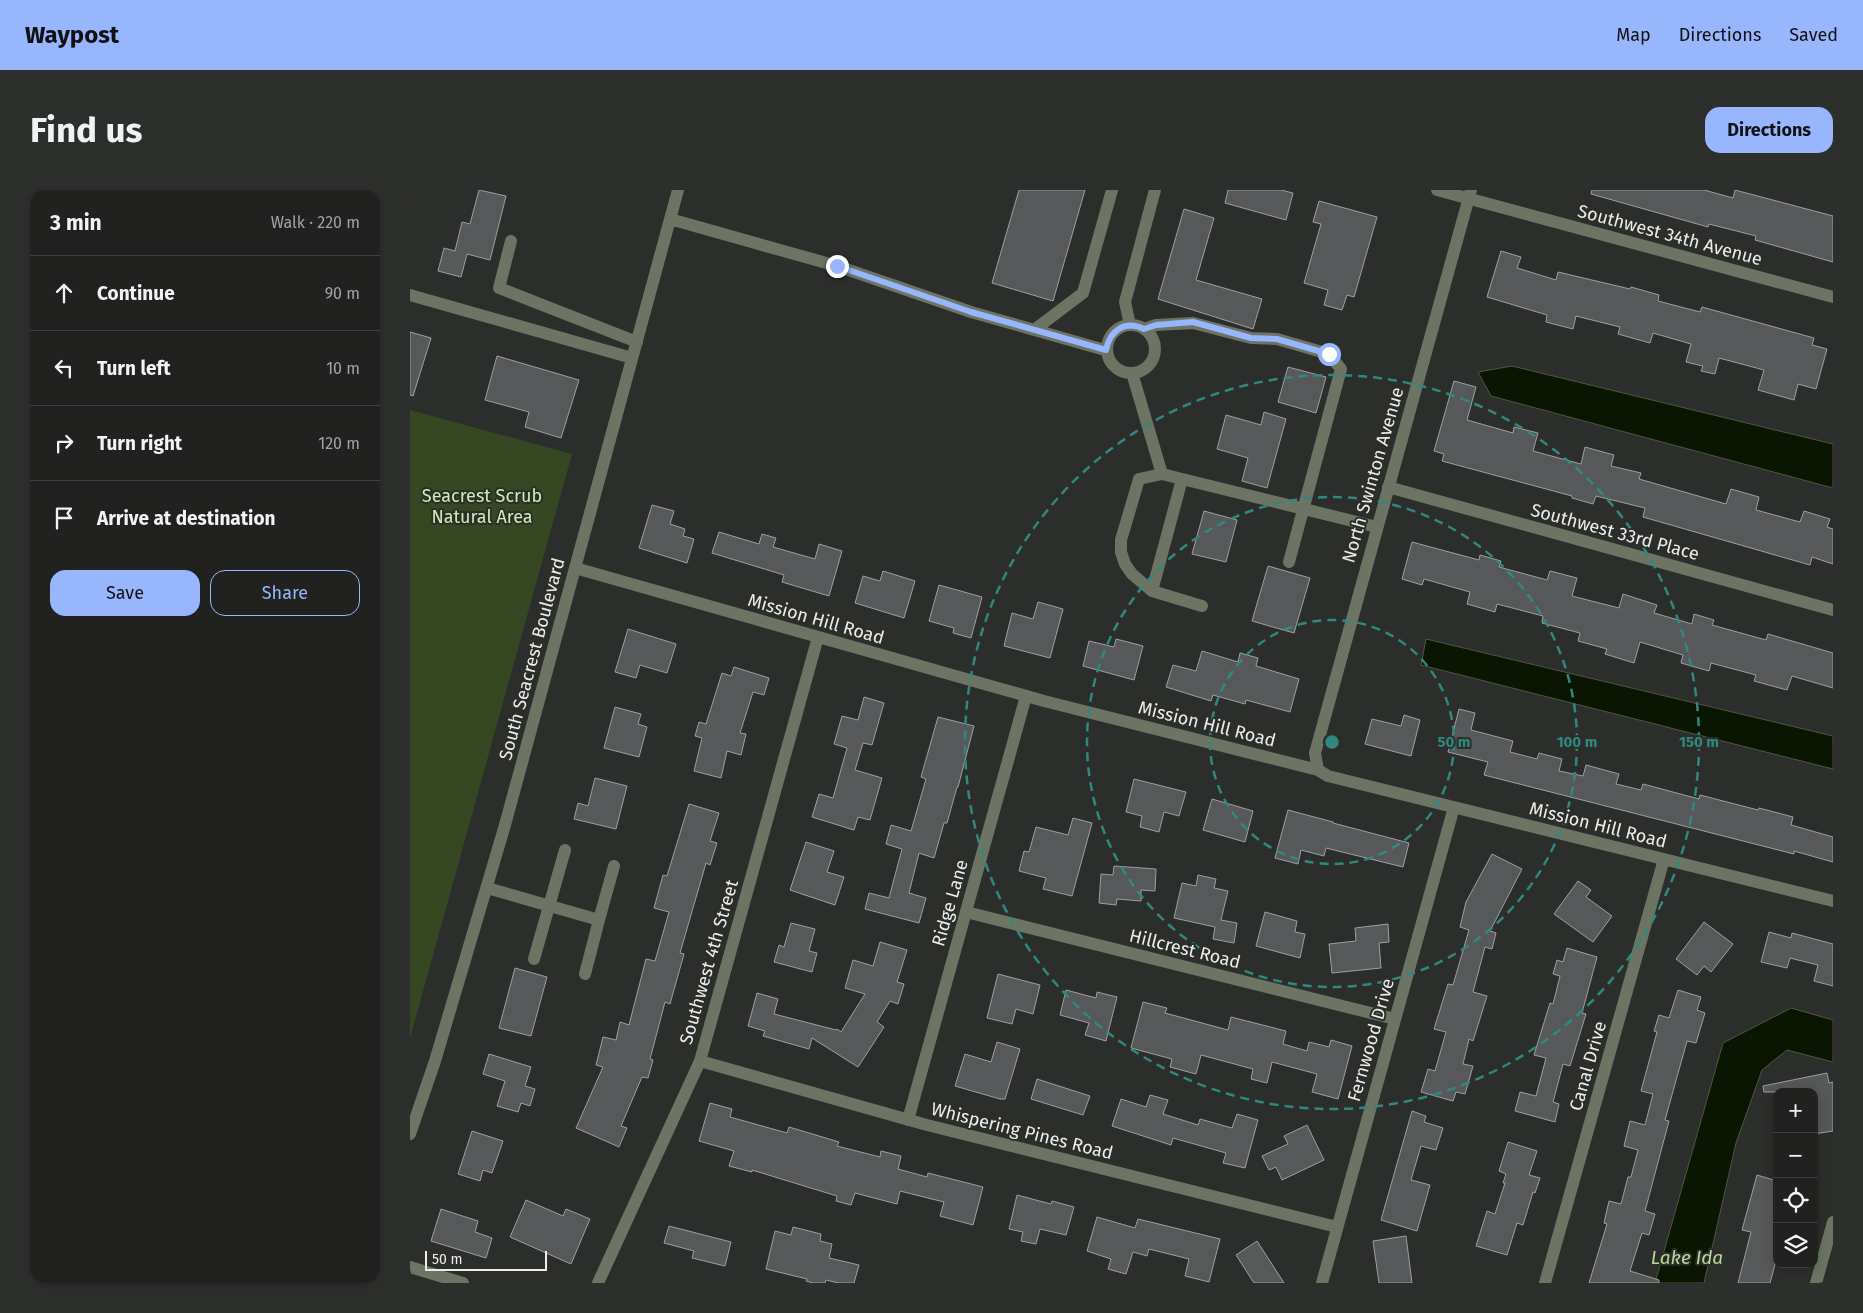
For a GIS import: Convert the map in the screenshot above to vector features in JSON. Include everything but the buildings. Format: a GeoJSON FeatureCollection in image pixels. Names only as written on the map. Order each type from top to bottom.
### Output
{"type":"FeatureCollection","features":[{"type":"Feature","properties":{"kind":"street","name":"South Seacrest Boulevard"},"geometry":{"type":"LineString","coordinates":[[410,1134],[435,1061],[486,888],[678,190]]}},
{"type":"Feature","properties":{"kind":"street"},"geometry":{"type":"LineString","coordinates":[[1034,330],[1083,293],[1112,190]]}},
{"type":"Feature","properties":{"kind":"street"},"geometry":{"type":"LineString","coordinates":[[1130,325],[1125,302],[1155,190]]}},
{"type":"Feature","properties":{"kind":"street","name":"Southwest 34th Avenue"},"geometry":{"type":"LineString","coordinates":[[1437,190],[1469,195],[1833,297]]}},
{"type":"Feature","properties":{"kind":"street","name":"North Swinton Avenue"},"geometry":{"type":"LineString","coordinates":[[1318,770],[1315,753],[1469,195]]}},
{"type":"Feature","properties":{"kind":"street"},"geometry":{"type":"LineString","coordinates":[[670,220],[837,266],[971,312],[1106,350]]}},
{"type":"Feature","properties":{"kind":"street"},"geometry":{"type":"LineString","coordinates":[[511,241],[499,288],[637,342]]}},
{"type":"Feature","properties":{"kind":"street"},"geometry":{"type":"LineString","coordinates":[[410,296],[632,358]]}},
{"type":"Feature","properties":{"kind":"street"},"geometry":{"type":"LineString","coordinates":[[1144,329],[1156,325],[1193,322],[1251,338],[1277,339],[1329,354],[1341,369],[1289,562]]}},
{"type":"Feature","properties":{"kind":"street"},"geometry":{"type":"LineString","coordinates":[[1130,325],[1137,325],[1144,329],[1154,340],[1155,355],[1146,368],[1132,373],[1125,373],[1112,364],[1106,350],[1110,336],[1115,330],[1130,325]]}},
{"type":"Feature","properties":{"kind":"street"},"geometry":{"type":"LineString","coordinates":[[1132,373],[1162,474]]}},
{"type":"Feature","properties":{"kind":"street"},"geometry":{"type":"LineString","coordinates":[[1202,606],[1152,592],[1132,574],[1125,564],[1121,552],[1122,540],[1139,479],[1162,474],[1377,527]]}},
{"type":"Feature","properties":{"kind":"street"},"geometry":{"type":"LineString","coordinates":[[1152,592],[1182,479]]}},
{"type":"Feature","properties":{"kind":"street","name":"Southwest 33rd Place"},"geometry":{"type":"LineString","coordinates":[[1388,487],[1833,610]]}},
{"type":"Feature","properties":{"kind":"street","name":"Mission Hill Road"},"geometry":{"type":"LineString","coordinates":[[575,568],[1026,696],[1318,770],[1328,776],[1833,901]]}},
{"type":"Feature","properties":{"kind":"street","name":"Southwest 4th Street"},"geometry":{"type":"LineString","coordinates":[[598,1283],[700,1061],[818,637]]}},
{"type":"Feature","properties":{"kind":"street","name":"Ridge Lane"},"geometry":{"type":"LineString","coordinates":[[908,1120],[1026,696]]}},
{"type":"Feature","properties":{"kind":"street","name":"Fernwood Drive"},"geometry":{"type":"LineString","coordinates":[[1322,1283],[1454,807]]}},
{"type":"Feature","properties":{"kind":"street"},"geometry":{"type":"LineString","coordinates":[[534,959],[566,850]]}},
{"type":"Feature","properties":{"kind":"street","name":"Canal Drive"},"geometry":{"type":"LineString","coordinates":[[1545,1283],[1664,859]]}},
{"type":"Feature","properties":{"kind":"street"},"geometry":{"type":"LineString","coordinates":[[585,974],[614,866]]}},
{"type":"Feature","properties":{"kind":"street"},"geometry":{"type":"LineString","coordinates":[[486,888],[599,920]]}},
{"type":"Feature","properties":{"kind":"street","name":"Hillcrest Road"},"geometry":{"type":"LineString","coordinates":[[966,912],[1395,1019]]}},
{"type":"Feature","properties":{"kind":"street","name":"Whispering Pines Road"},"geometry":{"type":"LineString","coordinates":[[700,1061],[908,1120],[1337,1227]]}},
{"type":"Feature","properties":{"kind":"street"},"geometry":{"type":"LineString","coordinates":[[1816,1283],[1833,1222]]}},
{"type":"Feature","properties":{"kind":"street"},"geometry":{"type":"LineString","coordinates":[[410,1267],[463,1283]]}},
{"type":"Feature","properties":{"kind":"green space","name":"Seacrest Scrub Natural Area"},"geometry":{"type":"Polygon","coordinates":[[[410,410],[572,454],[410,1038],[410,410]]]}},
{"type":"Feature","properties":{"kind":"water"},"geometry":{"type":"Polygon","coordinates":[[[1512,366],[1833,444],[1833,488],[1491,396],[1478,372],[1512,366]]]}},
{"type":"Feature","properties":{"kind":"water"},"geometry":{"type":"Polygon","coordinates":[[[1426,639],[1833,736],[1833,769],[1421,665],[1426,639]]]}},
{"type":"Feature","properties":{"kind":"water","name":"Lake Ida"},"geometry":{"type":"Polygon","coordinates":[[[1791,1008],[1833,1020],[1833,1062],[1787,1050],[1762,1070],[1736,1143],[1704,1283],[1655,1283],[1723,1043],[1791,1008]]]}},
{"type":"Feature","properties":{"kind":"route"},"geometry":{"type":"LineString","coordinates":[[837,266],[971,312],[1106,350],[1110,336],[1122,326],[1137,325],[1144,329],[1156,325],[1193,322],[1251,338],[1277,339],[1329,354]]}}]}
